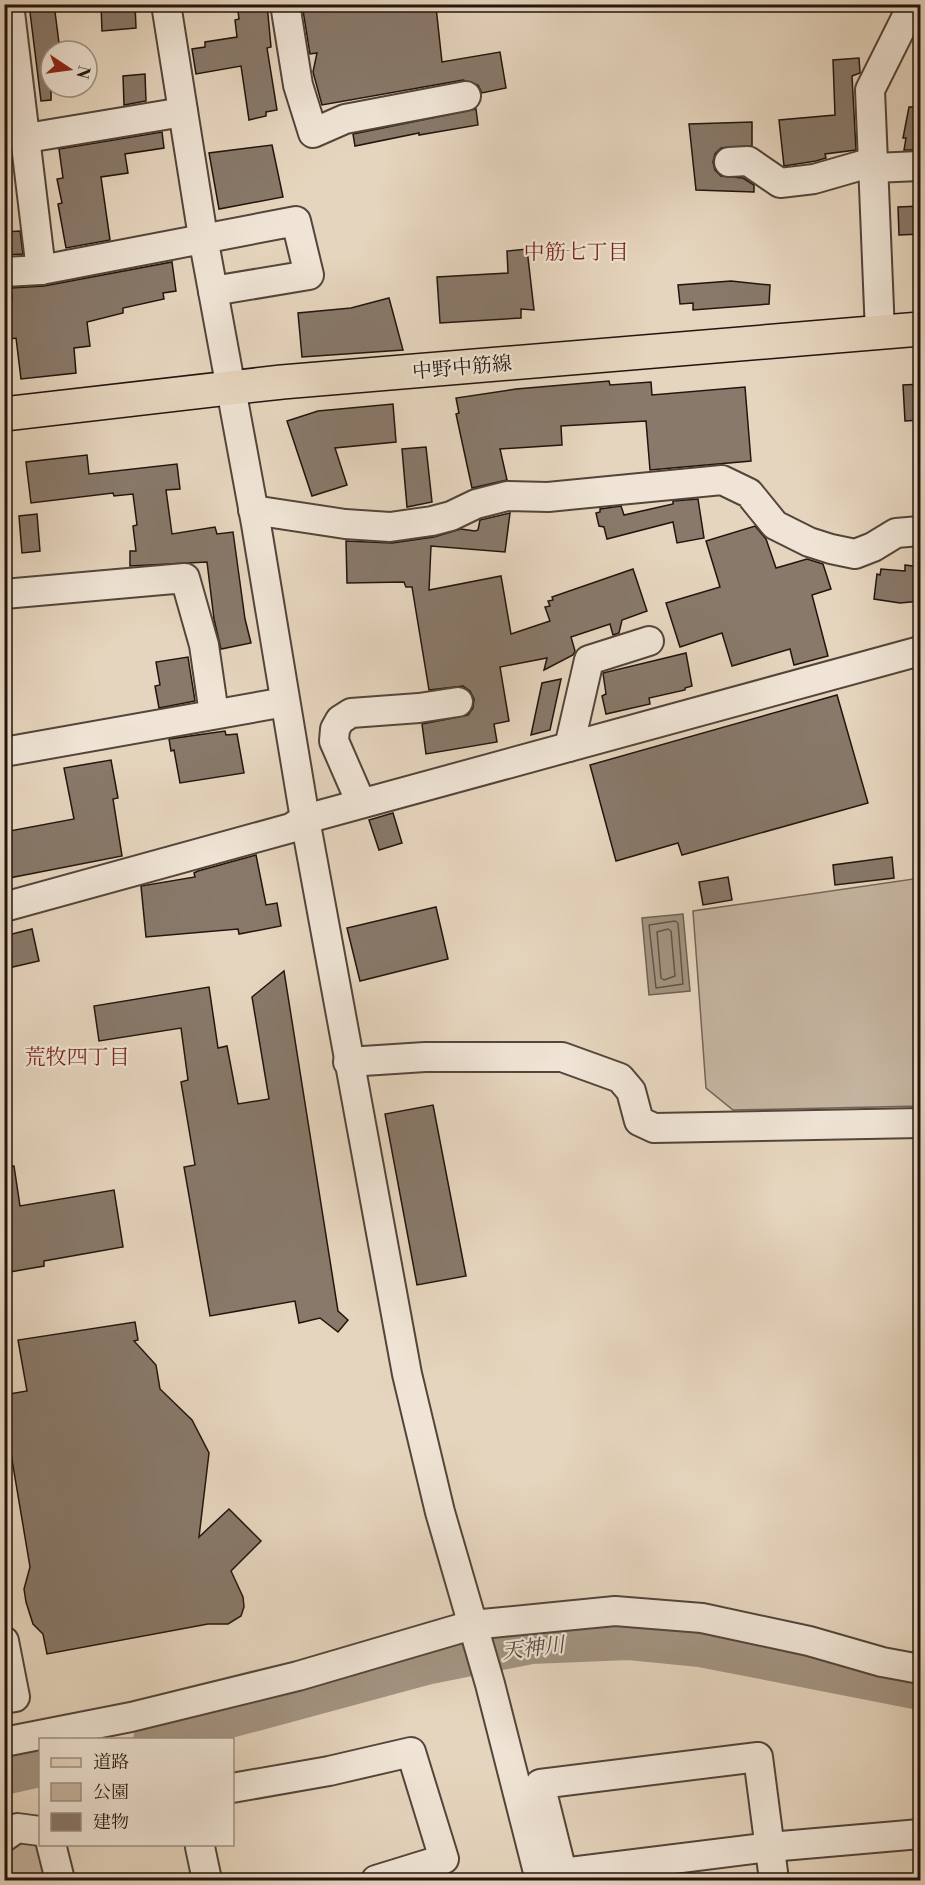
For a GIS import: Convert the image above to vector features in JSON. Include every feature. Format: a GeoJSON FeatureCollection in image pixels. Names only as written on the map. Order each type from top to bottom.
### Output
{"type":"FeatureCollection","features":[{"type":"Feature","properties":{"kind":"main road","name":"中野中筋線"},"geometry":{"type":"LineString","coordinates":[[4,414],[230,387],[921,329]]}},
{"type":"Feature","properties":{"kind":"street"},"geometry":{"type":"LineString","coordinates":[[9,4],[27,138],[40,270]]}},
{"type":"Feature","properties":{"kind":"street"},"geometry":{"type":"LineString","coordinates":[[166,4],[203,237],[230,387],[253,510],[282,630],[305,819],[407,1374],[490,1687],[548,1878]]}},
{"type":"Feature","properties":{"kind":"street"},"geometry":{"type":"LineString","coordinates":[[285,4],[303,67],[314,144],[345,119],[405,115],[453,93]]}},
{"type":"Feature","properties":{"kind":"street"},"geometry":{"type":"LineString","coordinates":[[880,333],[870,90],[913,4]]}},
{"type":"Feature","properties":{"kind":"street"},"geometry":{"type":"LineString","coordinates":[[27,138],[183,112]]}},
{"type":"Feature","properties":{"kind":"street"},"geometry":{"type":"LineString","coordinates":[[729,162],[748,161],[780,183],[814,179],[873,165],[921,166]]}},
{"type":"Feature","properties":{"kind":"street"},"geometry":{"type":"LineString","coordinates":[[4,272],[40,270],[296,221],[309,275],[213,291]]}},
{"type":"Feature","properties":{"kind":"street"},"geometry":{"type":"LineString","coordinates":[[253,510],[345,524],[390,527],[451,516],[476,504],[507,496],[548,498],[722,480],[749,493],[775,525],[808,542],[831,549],[855,554],[896,533],[921,531]]}},
{"type":"Feature","properties":{"kind":"street"},"geometry":{"type":"LineString","coordinates":[[4,594],[185,578],[204,645],[214,714]]}},
{"type":"Feature","properties":{"kind":"street"},"geometry":{"type":"LineString","coordinates":[[569,747],[589,660],[649,641]]}},
{"type":"Feature","properties":{"kind":"street"},"geometry":{"type":"LineString","coordinates":[[4,907],[291,828],[305,819],[361,803],[921,651]]}},
{"type":"Feature","properties":{"kind":"street"},"geometry":{"type":"LineString","coordinates":[[4,752],[214,714],[289,685]]}},
{"type":"Feature","properties":{"kind":"street"},"geometry":{"type":"LineString","coordinates":[[361,803],[334,741],[334,734],[345,716],[360,712],[419,708],[458,702]]}},
{"type":"Feature","properties":{"kind":"street"},"geometry":{"type":"LineString","coordinates":[[348,1062],[425,1057],[562,1057],[620,1078],[631,1092],[639,1121],[654,1128],[921,1123]]}},
{"type":"Feature","properties":{"kind":"street"},"geometry":{"type":"LineString","coordinates":[[4,1742],[131,1717],[287,1679],[472,1622],[615,1611],[657,1613],[759,1629],[882,1662],[921,1669]]}},
{"type":"Feature","properties":{"kind":"street"},"geometry":{"type":"LineString","coordinates":[[4,1641],[15,1697],[4,1699]]}},
{"type":"Feature","properties":{"kind":"street"},"geometry":{"type":"LineString","coordinates":[[234,1788],[328,1771],[411,1752],[444,1859],[376,1881]]}},
{"type":"Feature","properties":{"kind":"street"},"geometry":{"type":"LineString","coordinates":[[548,1878],[540,1784],[758,1757],[774,1881]]}},
{"type":"Feature","properties":{"kind":"street"},"geometry":{"type":"LineString","coordinates":[[4,1837],[17,1828],[39,1831]]}},
{"type":"Feature","properties":{"kind":"street"},"geometry":{"type":"LineString","coordinates":[[548,1878],[770,1847],[921,1834]]}},
{"type":"Feature","properties":{"kind":"street"},"geometry":{"type":"LineString","coordinates":[[51,1846],[60,1881]]}},
{"type":"Feature","properties":{"kind":"street"},"geometry":{"type":"LineString","coordinates":[[200,1847],[207,1881]]}},
{"type":"Feature","properties":{"kind":"green space"},"geometry":{"type":"Polygon","coordinates":[[[920,878],[920,1106],[733,1110],[706,1088],[693,911],[920,878]]]}},
{"type":"Feature","properties":{"kind":"green space"},"geometry":{"type":"Polygon","coordinates":[[[34,1833],[51,1880],[5,1880],[5,1843],[34,1833]]]}},
{"type":"Feature","properties":{"kind":"water"},"geometry":{"type":"Polygon","coordinates":[[[683,914],[690,991],[649,995],[642,918],[683,914]]]}},
{"type":"Feature","properties":{"kind":"building"},"geometry":{"type":"Polygon","coordinates":[[[29,4],[54,4],[58,39],[39,39],[39,85],[29,4]]]}},
{"type":"Feature","properties":{"kind":"building"},"geometry":{"type":"Polygon","coordinates":[[[101,4],[135,4],[136,28],[102,31],[101,4]]]}},
{"type":"Feature","properties":{"kind":"building"},"geometry":{"type":"Polygon","coordinates":[[[237,4],[267,4],[271,47],[267,48],[277,110],[266,112],[266,116],[249,120],[241,66],[196,74],[192,49],[205,47],[205,42],[237,37],[235,20],[239,19],[237,4]]]}},
{"type":"Feature","properties":{"kind":"building"},"geometry":{"type":"Polygon","coordinates":[[[302,4],[409,4],[409,10],[436,7],[442,62],[500,52],[506,88],[482,93],[478,85],[463,80],[322,105],[313,72],[317,53],[310,54],[302,4]]]}},
{"type":"Feature","properties":{"kind":"building"},"geometry":{"type":"Polygon","coordinates":[[[859,58],[860,73],[852,76],[856,150],[825,154],[826,158],[816,161],[784,166],[779,120],[835,115],[833,60],[859,58]]]}},
{"type":"Feature","properties":{"kind":"building"},"geometry":{"type":"Polygon","coordinates":[[[145,74],[146,101],[124,105],[123,76],[145,74]]]}},
{"type":"Feature","properties":{"kind":"building"},"geometry":{"type":"Polygon","coordinates":[[[909,107],[921,107],[921,150],[904,150],[906,138],[903,138],[909,107]]]}},
{"type":"Feature","properties":{"kind":"building"},"geometry":{"type":"Polygon","coordinates":[[[476,109],[478,125],[419,135],[419,133],[355,146],[353,134],[476,109]]]}},
{"type":"Feature","properties":{"kind":"building"},"geometry":{"type":"Polygon","coordinates":[[[752,122],[752,146],[721,148],[715,154],[713,162],[715,170],[721,176],[743,178],[754,185],[754,192],[696,190],[689,124],[752,122]]]}},
{"type":"Feature","properties":{"kind":"building"},"geometry":{"type":"Polygon","coordinates":[[[162,132],[164,148],[125,154],[128,173],[101,177],[110,240],[66,248],[58,204],[62,203],[57,179],[63,178],[59,149],[162,132]]]}},
{"type":"Feature","properties":{"kind":"building"},"geometry":{"type":"Polygon","coordinates":[[[272,145],[283,197],[219,209],[209,153],[272,145]]]}},
{"type":"Feature","properties":{"kind":"building"},"geometry":{"type":"Polygon","coordinates":[[[921,206],[921,234],[899,235],[898,207],[921,206]]]}},
{"type":"Feature","properties":{"kind":"building"},"geometry":{"type":"Polygon","coordinates":[[[20,231],[23,254],[4,255],[4,232],[20,231]]]}},
{"type":"Feature","properties":{"kind":"building"},"geometry":{"type":"Polygon","coordinates":[[[527,249],[534,310],[521,309],[521,318],[440,323],[437,277],[508,273],[507,251],[527,249]]]}},
{"type":"Feature","properties":{"kind":"building"},"geometry":{"type":"Polygon","coordinates":[[[172,262],[176,291],[163,293],[164,299],[123,308],[123,313],[87,322],[90,346],[74,348],[76,373],[21,379],[16,338],[4,340],[4,300],[12,299],[11,288],[44,286],[172,262]]]}},
{"type":"Feature","properties":{"kind":"building"},"geometry":{"type":"Polygon","coordinates":[[[731,281],[770,285],[769,304],[693,310],[693,303],[680,304],[678,285],[731,281]]]}},
{"type":"Feature","properties":{"kind":"building"},"geometry":{"type":"Polygon","coordinates":[[[389,298],[403,350],[302,357],[298,313],[351,308],[389,298]]]}},
{"type":"Feature","properties":{"kind":"building"},"geometry":{"type":"Polygon","coordinates":[[[609,381],[610,385],[651,382],[652,395],[745,387],[751,461],[650,470],[646,421],[561,426],[562,445],[500,449],[507,480],[472,488],[456,414],[459,413],[456,398],[516,389],[609,381]]]}},
{"type":"Feature","properties":{"kind":"building"},"geometry":{"type":"Polygon","coordinates":[[[921,384],[921,420],[905,421],[903,385],[921,384]]]}},
{"type":"Feature","properties":{"kind":"building"},"geometry":{"type":"Polygon","coordinates":[[[393,404],[396,442],[335,448],[347,485],[312,496],[287,421],[318,411],[393,404]]]}},
{"type":"Feature","properties":{"kind":"building"},"geometry":{"type":"Polygon","coordinates":[[[426,447],[432,502],[407,507],[402,449],[426,447]]]}},
{"type":"Feature","properties":{"kind":"building"},"geometry":{"type":"Polygon","coordinates":[[[87,455],[89,474],[177,464],[180,489],[166,490],[172,534],[215,527],[217,534],[233,532],[245,619],[251,643],[221,649],[214,619],[207,562],[130,566],[130,551],[136,551],[133,526],[137,525],[133,494],[114,496],[113,493],[31,503],[26,462],[87,455]]]}},
{"type":"Feature","properties":{"kind":"building"},"geometry":{"type":"Polygon","coordinates":[[[698,499],[704,538],[677,543],[673,522],[607,539],[604,527],[599,526],[596,513],[600,512],[600,509],[621,506],[624,515],[673,504],[673,501],[698,499]]]}},
{"type":"Feature","properties":{"kind":"building"},"geometry":{"type":"Polygon","coordinates":[[[510,513],[505,552],[431,546],[429,590],[501,576],[511,634],[550,621],[545,607],[550,606],[548,601],[553,600],[552,597],[633,569],[647,611],[622,620],[619,633],[613,635],[610,624],[571,637],[575,651],[573,655],[544,670],[547,658],[500,667],[509,721],[494,724],[497,742],[426,754],[422,724],[468,715],[473,708],[474,699],[470,691],[463,686],[429,690],[412,587],[406,587],[404,582],[347,583],[346,541],[392,543],[434,537],[461,529],[475,531],[478,530],[480,520],[510,513]]]}},
{"type":"Feature","properties":{"kind":"building"},"geometry":{"type":"Polygon","coordinates":[[[37,514],[40,551],[22,553],[19,516],[37,514]]]}},
{"type":"Feature","properties":{"kind":"building"},"geometry":{"type":"Polygon","coordinates":[[[755,526],[766,539],[776,568],[807,559],[823,564],[831,589],[812,595],[828,656],[794,665],[790,649],[732,666],[722,633],[680,647],[666,603],[720,587],[706,541],[755,526]]]}},
{"type":"Feature","properties":{"kind":"building"},"geometry":{"type":"Polygon","coordinates":[[[905,565],[921,567],[921,601],[900,603],[874,599],[877,574],[880,575],[881,569],[905,571],[905,565]]]}},
{"type":"Feature","properties":{"kind":"building"},"geometry":{"type":"Polygon","coordinates":[[[686,653],[692,686],[685,690],[649,698],[650,704],[606,714],[602,696],[606,694],[603,673],[686,653]]]}},
{"type":"Feature","properties":{"kind":"building"},"geometry":{"type":"Polygon","coordinates":[[[188,657],[195,701],[159,708],[155,686],[160,685],[156,662],[188,657]]]}},
{"type":"Feature","properties":{"kind":"building"},"geometry":{"type":"Polygon","coordinates":[[[561,679],[550,730],[531,735],[542,683],[561,679]]]}},
{"type":"Feature","properties":{"kind":"building"},"geometry":{"type":"Polygon","coordinates":[[[837,695],[868,803],[682,855],[678,843],[616,861],[590,765],[837,695]]]}},
{"type":"Feature","properties":{"kind":"building"},"geometry":{"type":"Polygon","coordinates":[[[225,731],[226,735],[237,734],[244,773],[180,783],[174,750],[171,751],[169,739],[225,731]]]}},
{"type":"Feature","properties":{"kind":"building"},"geometry":{"type":"Polygon","coordinates":[[[111,760],[118,798],[113,799],[122,856],[4,879],[4,832],[74,819],[64,768],[111,760]]]}},
{"type":"Feature","properties":{"kind":"building"},"geometry":{"type":"Polygon","coordinates":[[[393,813],[402,843],[379,850],[369,820],[393,813]]]}},
{"type":"Feature","properties":{"kind":"building"},"geometry":{"type":"Polygon","coordinates":[[[256,855],[266,905],[277,903],[281,926],[239,934],[238,929],[146,937],[141,886],[195,877],[194,873],[198,871],[256,855]]]}},
{"type":"Feature","properties":{"kind":"building"},"geometry":{"type":"Polygon","coordinates":[[[892,857],[894,878],[835,885],[833,865],[892,857]]]}},
{"type":"Feature","properties":{"kind":"building"},"geometry":{"type":"Polygon","coordinates":[[[728,877],[732,900],[703,905],[699,882],[728,877]]]}},
{"type":"Feature","properties":{"kind":"building"},"geometry":{"type":"Polygon","coordinates":[[[436,907],[448,959],[360,981],[347,928],[436,907]]]}},
{"type":"Feature","properties":{"kind":"building"},"geometry":{"type":"Polygon","coordinates":[[[32,929],[39,961],[4,969],[4,936],[32,929]]]}},
{"type":"Feature","properties":{"kind":"building"},"geometry":{"type":"Polygon","coordinates":[[[284,971],[338,1311],[348,1320],[338,1332],[320,1318],[299,1323],[295,1301],[210,1316],[184,1167],[195,1165],[181,1082],[188,1080],[181,1028],[99,1041],[94,1006],[209,987],[218,1048],[227,1046],[238,1104],[269,1099],[252,997],[284,971]]]}},
{"type":"Feature","properties":{"kind":"building"},"geometry":{"type":"Polygon","coordinates":[[[433,1105],[466,1276],[417,1285],[385,1114],[433,1105]]]}},
{"type":"Feature","properties":{"kind":"building"},"geometry":{"type":"Polygon","coordinates":[[[14,1166],[20,1206],[114,1190],[123,1247],[44,1261],[44,1266],[4,1273],[4,1167],[14,1166]]]}},
{"type":"Feature","properties":{"kind":"building"},"geometry":{"type":"Polygon","coordinates":[[[135,1322],[138,1340],[134,1341],[156,1365],[160,1389],[192,1420],[209,1453],[199,1537],[229,1509],[261,1541],[231,1571],[243,1597],[244,1607],[241,1616],[228,1624],[208,1624],[47,1654],[43,1634],[33,1624],[26,1602],[24,1589],[30,1567],[4,1412],[4,1395],[27,1391],[18,1340],[135,1322]]]}},
{"type":"Feature","properties":{"kind":"waterway","name":"天神川"},"geometry":{"type":"LineString","coordinates":[[159,1738],[430,1665],[531,1645],[629,1641],[700,1648],[920,1691]]}},
{"type":"Feature","properties":{"kind":"waterway","name":"天神川"},"geometry":{"type":"LineString","coordinates":[[4,1776],[39,1768]]}},
{"type":"Feature","properties":{"kind":"district","name":"中筋七丁目"},"geometry":{"type":"Point","coordinates":[576,252]}},
{"type":"Feature","properties":{"kind":"district","name":"荒牧四丁目"},"geometry":{"type":"Point","coordinates":[77,1057]}}]}
